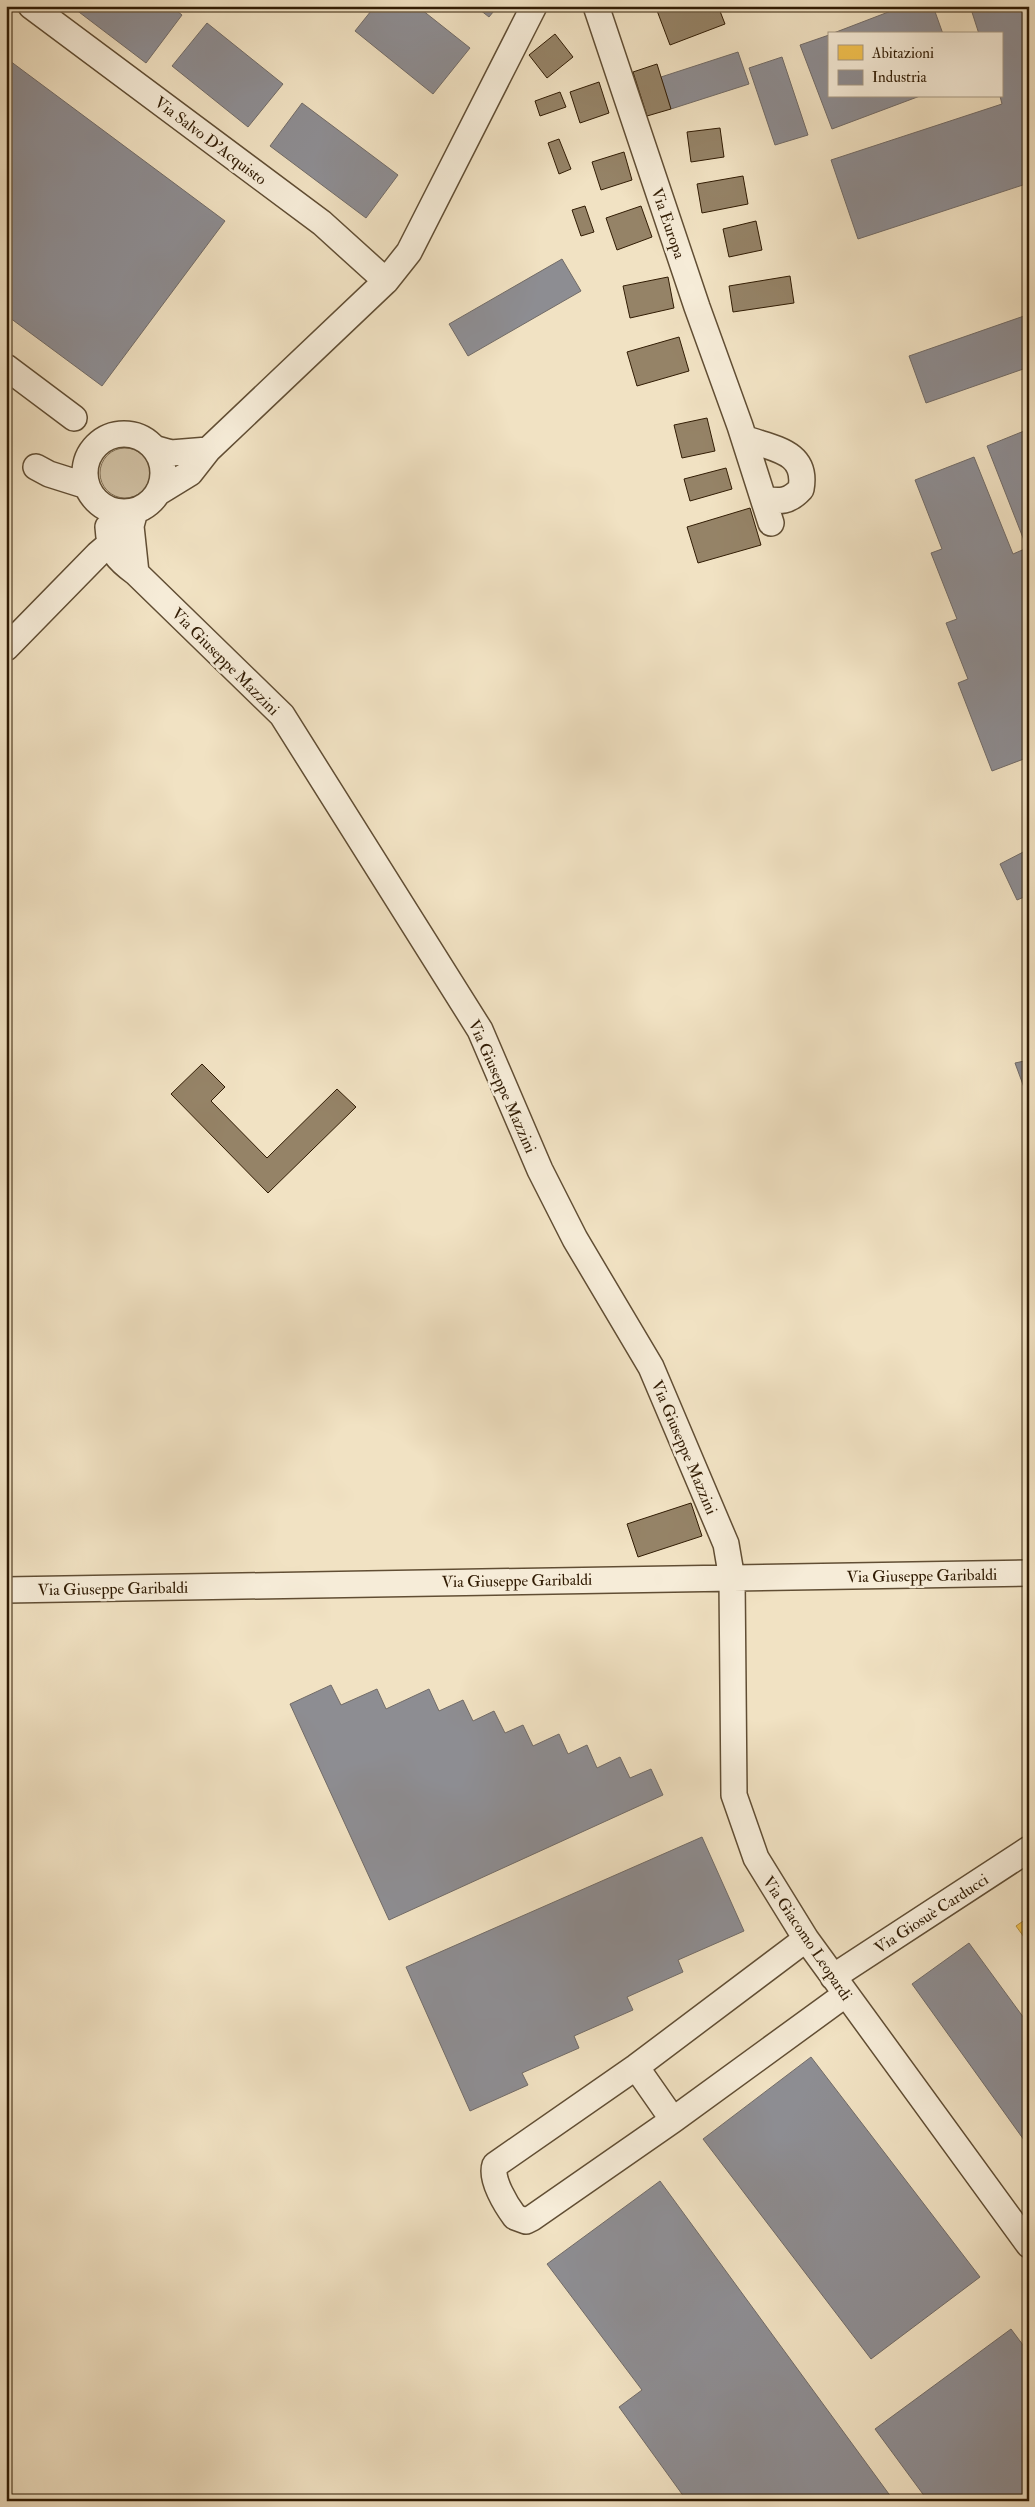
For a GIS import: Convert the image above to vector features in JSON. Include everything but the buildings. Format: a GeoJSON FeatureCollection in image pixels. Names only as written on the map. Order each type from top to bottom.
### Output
{"type":"FeatureCollection","features":[{"type":"Feature","properties":{"kind":"street","name":"Via Salvo D'Acquisto"},"geometry":{"type":"LineString","coordinates":[[30,6],[322,223],[386,281]]}},
{"type":"Feature","properties":{"kind":"street"},"geometry":{"type":"LineString","coordinates":[[94,450],[84,474],[87,486],[94,499],[106,508],[120,512],[136,511],[149,504],[159,492],[190,473],[208,450],[386,281],[409,252],[534,6]]}},
{"type":"Feature","properties":{"kind":"street","name":"Via Europa"},"geometry":{"type":"LineString","coordinates":[[596,6],[744,438],[771,523]]}},
{"type":"Feature","properties":{"kind":"street"},"geometry":{"type":"LineString","coordinates":[[6,367],[74,418],[94,450]]}},
{"type":"Feature","properties":{"kind":"street"},"geometry":{"type":"LineString","coordinates":[[87,486],[49,474],[36,466],[94,450],[125,433],[142,437],[157,449],[171,453],[208,450]]}},
{"type":"Feature","properties":{"kind":"street"},"geometry":{"type":"LineString","coordinates":[[744,438],[790,455],[798,461],[802,470],[801,489],[794,498],[781,502],[764,499]]}},
{"type":"Feature","properties":{"kind":"street"},"geometry":{"type":"LineString","coordinates":[[157,449],[164,470],[159,492]]}},
{"type":"Feature","properties":{"kind":"street","name":"Via Giuseppe Mazzini"},"geometry":{"type":"LineString","coordinates":[[106,508],[111,543],[118,560],[136,573],[282,716],[480,1030],[540,1170],[575,1239],[651,1367],[726,1544],[732,1579]]}},
{"type":"Feature","properties":{"kind":"street"},"geometry":{"type":"LineString","coordinates":[[136,511],[131,526],[136,573]]}},
{"type":"Feature","properties":{"kind":"street"},"geometry":{"type":"LineString","coordinates":[[6,648],[111,543]]}},
{"type":"Feature","properties":{"kind":"street","name":"Via Giuseppe Garibaldi"},"geometry":{"type":"LineString","coordinates":[[6,1590],[594,1578],[732,1579],[1029,1573]]}},
{"type":"Feature","properties":{"kind":"street","name":"Via Giacomo Leopardi"},"geometry":{"type":"LineString","coordinates":[[732,1579],[734,1795],[756,1858],[806,1939],[1029,2245]]}},
{"type":"Feature","properties":{"kind":"street","name":"Via Giosuè Carducci"},"geometry":{"type":"LineString","coordinates":[[636,2067],[495,2165],[493,2172],[496,2180],[512,2213],[519,2220],[526,2221],[532,2218],[673,2120],[839,1985],[1029,1849]]}},
{"type":"Feature","properties":{"kind":"street"},"geometry":{"type":"LineString","coordinates":[[673,2120],[636,2067],[806,1939]]}},
{"type":"Feature","properties":{"kind":"shaded area"},"geometry":{"type":"Polygon","coordinates":[[[130,448],[143,455],[149,463],[149,483],[143,491],[135,497],[120,498],[107,491],[101,483],[100,468],[107,455],[115,449],[130,448]]]}}]}
